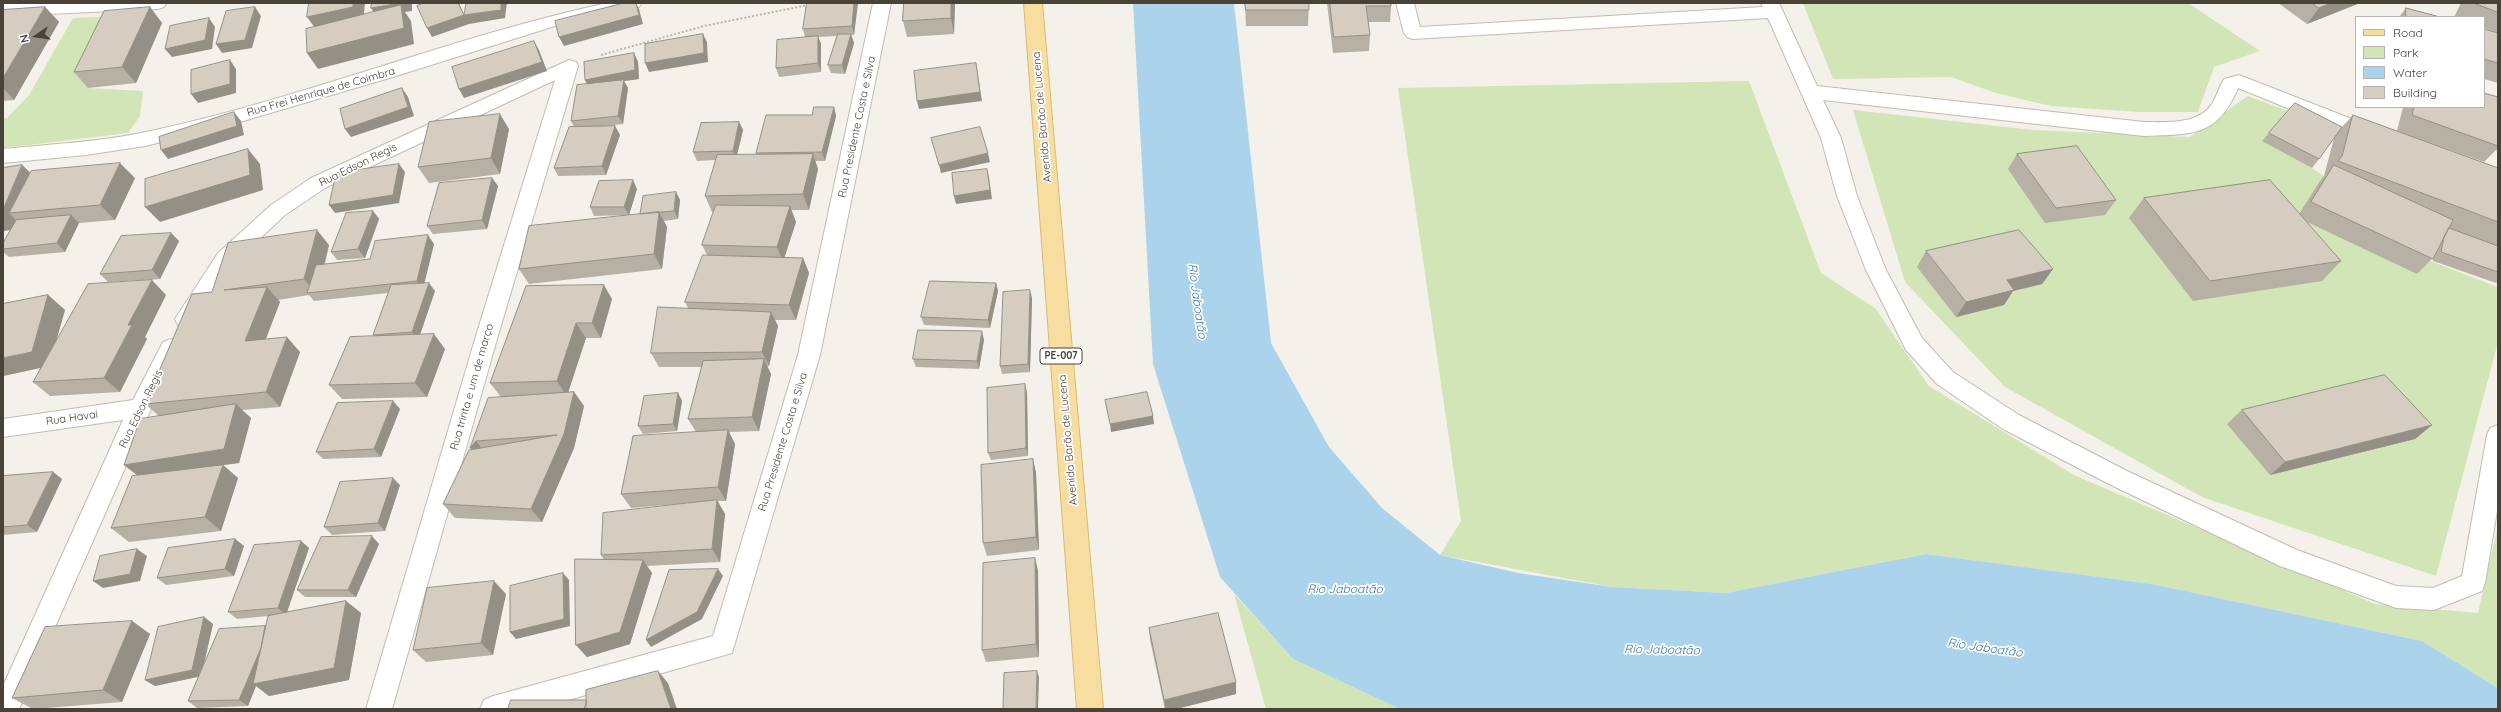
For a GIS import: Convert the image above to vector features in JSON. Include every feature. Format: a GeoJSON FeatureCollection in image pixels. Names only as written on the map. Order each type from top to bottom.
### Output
{"type":"FeatureCollection","features":[{"type":"Feature","properties":{"kind":"main road","name":"Avenida Barão de Lucena"},"geometry":{"type":"LineString","coordinates":[[1033,3],[1090,709]]}},
{"type":"Feature","properties":{"kind":"street"},"geometry":{"type":"LineString","coordinates":[[3,10],[158,3]]}},
{"type":"Feature","properties":{"kind":"street","name":"Rua Frei Henrique de Coimbra"},"geometry":{"type":"LineString","coordinates":[[3,156],[86,148],[145,139],[208,124],[389,72],[552,21],[633,3]]}},
{"type":"Feature","properties":{"kind":"street","name":"Rua Presidente Costa e Silva"},"geometry":{"type":"LineString","coordinates":[[493,709],[723,645],[809,355],[882,3]]}},
{"type":"Feature","properties":{"kind":"street"},"geometry":{"type":"LineString","coordinates":[[1406,3],[1414,33],[1772,8],[1811,92],[1830,138],[1847,196],[1876,270],[1914,344],[1945,378],[2011,422],[2119,478],[2289,558],[2396,597],[2434,599],[2472,583],[2498,435]]}},
{"type":"Feature","properties":{"kind":"street","name":"Rua Edson Regis"},"geometry":{"type":"LineString","coordinates":[[6,709],[140,408],[192,307],[225,259],[278,210],[318,183],[569,66]]}},
{"type":"Feature","properties":{"kind":"street","name":"Rua trinta e um de março"},"geometry":{"type":"LineString","coordinates":[[379,709],[569,66]]}},
{"type":"Feature","properties":{"kind":"street"},"geometry":{"type":"LineString","coordinates":[[1811,92],[2144,129],[2188,126],[2203,121],[2218,110],[2231,83],[2239,81],[2386,140]]}},
{"type":"Feature","properties":{"kind":"street","name":"Rua Havai"},"geometry":{"type":"LineString","coordinates":[[3,428],[140,408]]}},
{"type":"Feature","properties":{"kind":"path"},"geometry":{"type":"LineString","coordinates":[[569,66],[648,39],[726,21],[813,4]]}},
{"type":"Feature","properties":{"kind":"green space"},"geometry":{"type":"Polygon","coordinates":[[[1803,3],[2188,3],[2260,51],[2214,67],[2198,112],[2139,112],[2051,106],[1996,93],[1951,77],[1833,79],[1803,3]]]}},
{"type":"Feature","properties":{"kind":"green space"},"geometry":{"type":"Polygon","coordinates":[[[123,16],[88,88],[143,91],[140,116],[128,133],[3,148],[3,118],[7,118],[29,95],[73,18],[123,16]]]}},
{"type":"Feature","properties":{"kind":"green space"},"geometry":{"type":"Polygon","coordinates":[[[1749,81],[1821,273],[1875,308],[1929,386],[2074,475],[2375,604],[2478,613],[2498,526],[2498,688],[2422,641],[2152,584],[1926,554],[1726,593],[1612,587],[1440,555],[1461,521],[1398,88],[1749,81]]]}},
{"type":"Feature","properties":{"kind":"green space"},"geometry":{"type":"Polygon","coordinates":[[[2248,96],[2288,111],[2302,162],[2324,176],[2425,259],[2498,287],[2498,342],[2436,576],[2202,497],[2005,387],[1905,282],[1853,110],[2033,130],[2190,137],[2248,96]]]}},
{"type":"Feature","properties":{"kind":"green space"},"geometry":{"type":"Polygon","coordinates":[[[1234,594],[1293,659],[1400,709],[1266,709],[1234,594]]]}},
{"type":"Feature","properties":{"kind":"water","name":"Rio Jaboatão"},"geometry":{"type":"Polygon","coordinates":[[[1133,3],[1234,3],[1271,343],[1329,447],[1382,508],[1440,555],[1518,573],[1612,587],[1726,593],[1926,554],[2152,584],[2422,641],[2498,688],[2498,709],[1400,709],[1293,659],[1220,577],[1153,364],[1133,3]]]}},
{"type":"Feature","properties":{"kind":"building"},"geometry":{"type":"Polygon","coordinates":[[[309,3],[353,3],[353,7],[307,17],[309,3]]]}},
{"type":"Feature","properties":{"kind":"building"},"geometry":{"type":"Polygon","coordinates":[[[372,3],[401,3],[371,8],[372,3]]]}},
{"type":"Feature","properties":{"kind":"building"},"geometry":{"type":"Polygon","coordinates":[[[424,3],[458,3],[464,15],[427,28],[417,6],[424,3]]]}},
{"type":"Feature","properties":{"kind":"building"},"geometry":{"type":"Polygon","coordinates":[[[466,3],[501,3],[501,10],[464,15],[466,3]]]}},
{"type":"Feature","properties":{"kind":"building"},"geometry":{"type":"Polygon","coordinates":[[[624,3],[636,3],[639,15],[559,37],[555,21],[624,3]]]}},
{"type":"Feature","properties":{"kind":"building"},"geometry":{"type":"Polygon","coordinates":[[[807,3],[854,3],[852,26],[803,29],[807,3]]]}},
{"type":"Feature","properties":{"kind":"building"},"geometry":{"type":"Polygon","coordinates":[[[904,3],[951,3],[951,18],[903,21],[904,3]]]}},
{"type":"Feature","properties":{"kind":"building"},"geometry":{"type":"Polygon","coordinates":[[[1245,3],[1309,3],[1309,10],[1246,10],[1245,3]]]}},
{"type":"Feature","properties":{"kind":"building"},"geometry":{"type":"Polygon","coordinates":[[[1330,3],[1391,3],[1391,6],[1366,6],[1370,35],[1334,37],[1330,3]]]}},
{"type":"Feature","properties":{"kind":"building"},"geometry":{"type":"Polygon","coordinates":[[[2312,3],[2331,3],[2319,8],[2312,3]]]}},
{"type":"Feature","properties":{"kind":"building"},"geometry":{"type":"Polygon","coordinates":[[[2474,3],[2498,3],[2498,12],[2474,3]]]}},
{"type":"Feature","properties":{"kind":"building"},"geometry":{"type":"Polygon","coordinates":[[[401,5],[404,28],[307,53],[306,29],[401,5]]]}},
{"type":"Feature","properties":{"kind":"building"},"geometry":{"type":"Polygon","coordinates":[[[45,7],[3,78],[3,10],[45,7]]]}},
{"type":"Feature","properties":{"kind":"building"},"geometry":{"type":"Polygon","coordinates":[[[150,7],[122,67],[74,72],[104,11],[150,7]]]}},
{"type":"Feature","properties":{"kind":"building"},"geometry":{"type":"Polygon","coordinates":[[[255,7],[245,40],[216,44],[226,11],[255,7]]]}},
{"type":"Feature","properties":{"kind":"building"},"geometry":{"type":"Polygon","coordinates":[[[2406,8],[2436,16],[2406,16],[2406,8]]]}},
{"type":"Feature","properties":{"kind":"building"},"geometry":{"type":"Polygon","coordinates":[[[209,18],[205,40],[165,49],[170,26],[209,18]]]}},
{"type":"Feature","properties":{"kind":"building"},"geometry":{"type":"Polygon","coordinates":[[[2485,29],[2498,33],[2498,63],[2485,59],[2485,29]]]}},
{"type":"Feature","properties":{"kind":"building"},"geometry":{"type":"Polygon","coordinates":[[[703,34],[704,53],[645,63],[645,44],[703,34]]]}},
{"type":"Feature","properties":{"kind":"building"},"geometry":{"type":"Polygon","coordinates":[[[838,34],[851,34],[842,65],[828,65],[838,34]]]}},
{"type":"Feature","properties":{"kind":"building"},"geometry":{"type":"Polygon","coordinates":[[[818,36],[818,63],[776,68],[777,40],[818,36]]]}},
{"type":"Feature","properties":{"kind":"building"},"geometry":{"type":"Polygon","coordinates":[[[534,41],[542,62],[459,89],[452,67],[534,41]]]}},
{"type":"Feature","properties":{"kind":"building"},"geometry":{"type":"Polygon","coordinates":[[[634,53],[635,70],[585,80],[584,62],[634,53]]]}},
{"type":"Feature","properties":{"kind":"building"},"geometry":{"type":"Polygon","coordinates":[[[230,60],[230,84],[191,94],[191,70],[230,60]]]}},
{"type":"Feature","properties":{"kind":"building"},"geometry":{"type":"Polygon","coordinates":[[[976,63],[980,92],[917,101],[914,71],[976,63]]]}},
{"type":"Feature","properties":{"kind":"building"},"geometry":{"type":"Polygon","coordinates":[[[624,80],[618,116],[571,121],[577,85],[624,80]]]}},
{"type":"Feature","properties":{"kind":"building"},"geometry":{"type":"Polygon","coordinates":[[[402,88],[408,107],[345,129],[340,109],[402,88]]]}},
{"type":"Feature","properties":{"kind":"building"},"geometry":{"type":"Polygon","coordinates":[[[2485,93],[2498,97],[2498,146],[2412,115],[2414,108],[2485,108],[2485,93]]]}},
{"type":"Feature","properties":{"kind":"building"},"geometry":{"type":"Polygon","coordinates":[[[2295,103],[2342,127],[2319,159],[2269,133],[2295,103]]]}},
{"type":"Feature","properties":{"kind":"building"},"geometry":{"type":"Polygon","coordinates":[[[814,107],[834,107],[822,152],[756,153],[766,115],[812,115],[814,107]]]}},
{"type":"Feature","properties":{"kind":"building"},"geometry":{"type":"Polygon","coordinates":[[[234,112],[237,126],[161,150],[159,137],[234,112]]]}},
{"type":"Feature","properties":{"kind":"building"},"geometry":{"type":"Polygon","coordinates":[[[500,114],[491,158],[418,167],[429,122],[500,114]]]}},
{"type":"Feature","properties":{"kind":"building"},"geometry":{"type":"Polygon","coordinates":[[[2353,115],[2498,168],[2498,222],[2338,161],[2342,156],[2353,115]]]}},
{"type":"Feature","properties":{"kind":"building"},"geometry":{"type":"Polygon","coordinates":[[[739,122],[733,151],[693,152],[701,123],[739,122]]]}},
{"type":"Feature","properties":{"kind":"building"},"geometry":{"type":"Polygon","coordinates":[[[615,126],[602,166],[554,168],[569,127],[615,126]]]}},
{"type":"Feature","properties":{"kind":"building"},"geometry":{"type":"Polygon","coordinates":[[[980,127],[988,153],[939,165],[931,138],[980,127]]]}},
{"type":"Feature","properties":{"kind":"building"},"geometry":{"type":"Polygon","coordinates":[[[2077,146],[2116,200],[2056,208],[2017,154],[2077,146]]]}},
{"type":"Feature","properties":{"kind":"building"},"geometry":{"type":"Polygon","coordinates":[[[248,149],[250,175],[145,207],[145,179],[248,149]]]}},
{"type":"Feature","properties":{"kind":"building"},"geometry":{"type":"Polygon","coordinates":[[[813,154],[803,194],[705,196],[717,155],[813,154]]]}},
{"type":"Feature","properties":{"kind":"building"},"geometry":{"type":"Polygon","coordinates":[[[120,163],[100,205],[9,213],[31,171],[120,163]]]}},
{"type":"Feature","properties":{"kind":"building"},"geometry":{"type":"Polygon","coordinates":[[[399,164],[393,195],[329,205],[336,173],[399,164]]]}},
{"type":"Feature","properties":{"kind":"building"},"geometry":{"type":"Polygon","coordinates":[[[22,165],[3,210],[3,168],[22,165]]]}},
{"type":"Feature","properties":{"kind":"building"},"geometry":{"type":"Polygon","coordinates":[[[2334,165],[2453,220],[2433,259],[2311,202],[2334,165]]]}},
{"type":"Feature","properties":{"kind":"building"},"geometry":{"type":"Polygon","coordinates":[[[987,169],[990,190],[954,196],[952,173],[987,169]]]}},
{"type":"Feature","properties":{"kind":"building"},"geometry":{"type":"Polygon","coordinates":[[[492,178],[482,220],[427,226],[439,183],[492,178]]]}},
{"type":"Feature","properties":{"kind":"building"},"geometry":{"type":"Polygon","coordinates":[[[633,180],[624,207],[590,207],[599,181],[633,180]]]}},
{"type":"Feature","properties":{"kind":"building"},"geometry":{"type":"Polygon","coordinates":[[[2270,180],[2341,261],[2210,281],[2144,198],[2270,180]]]}},
{"type":"Feature","properties":{"kind":"building"},"geometry":{"type":"Polygon","coordinates":[[[676,192],[674,211],[640,214],[643,196],[676,192]]]}},
{"type":"Feature","properties":{"kind":"building"},"geometry":{"type":"Polygon","coordinates":[[[716,205],[790,206],[777,247],[702,245],[716,205]]]}},
{"type":"Feature","properties":{"kind":"building"},"geometry":{"type":"Polygon","coordinates":[[[373,211],[358,249],[331,252],[346,213],[373,211]]]}},
{"type":"Feature","properties":{"kind":"building"},"geometry":{"type":"Polygon","coordinates":[[[659,212],[654,254],[519,269],[529,226],[659,212]]]}},
{"type":"Feature","properties":{"kind":"building"},"geometry":{"type":"Polygon","coordinates":[[[71,215],[57,243],[3,249],[3,243],[16,220],[71,215]]]}},
{"type":"Feature","properties":{"kind":"building"},"geometry":{"type":"Polygon","coordinates":[[[2449,228],[2498,246],[2498,272],[2441,252],[2444,237],[2449,228]]]}},
{"type":"Feature","properties":{"kind":"building"},"geometry":{"type":"Polygon","coordinates":[[[317,230],[304,279],[224,290],[267,287],[245,341],[287,337],[266,392],[145,404],[192,294],[212,292],[228,243],[317,230]]]}},
{"type":"Feature","properties":{"kind":"building"},"geometry":{"type":"Polygon","coordinates":[[[2019,230],[2053,269],[2007,280],[2014,290],[1966,302],[1926,251],[2019,230]]]}},
{"type":"Feature","properties":{"kind":"building"},"geometry":{"type":"Polygon","coordinates":[[[171,233],[152,270],[100,274],[121,236],[171,233]]]}},
{"type":"Feature","properties":{"kind":"building"},"geometry":{"type":"Polygon","coordinates":[[[428,235],[417,281],[307,293],[316,265],[370,259],[375,241],[428,235]]]}},
{"type":"Feature","properties":{"kind":"building"},"geometry":{"type":"Polygon","coordinates":[[[703,255],[803,258],[789,305],[685,302],[703,255]]]}},
{"type":"Feature","properties":{"kind":"building"},"geometry":{"type":"Polygon","coordinates":[[[152,280],[128,325],[132,325],[104,378],[33,382],[88,284],[152,280]]]}},
{"type":"Feature","properties":{"kind":"building"},"geometry":{"type":"Polygon","coordinates":[[[930,281],[996,283],[988,320],[921,317],[930,281]]]}},
{"type":"Feature","properties":{"kind":"building"},"geometry":{"type":"Polygon","coordinates":[[[429,283],[412,332],[373,335],[391,285],[429,283]]]}},
{"type":"Feature","properties":{"kind":"building"},"geometry":{"type":"Polygon","coordinates":[[[604,285],[592,323],[576,323],[557,381],[490,383],[526,286],[604,285]]]}},
{"type":"Feature","properties":{"kind":"building"},"geometry":{"type":"Polygon","coordinates":[[[1030,290],[1028,364],[1000,366],[1003,292],[1030,290]]]}},
{"type":"Feature","properties":{"kind":"building"},"geometry":{"type":"Polygon","coordinates":[[[48,295],[32,352],[3,358],[3,304],[48,295]]]}},
{"type":"Feature","properties":{"kind":"building"},"geometry":{"type":"Polygon","coordinates":[[[658,307],[771,312],[762,352],[651,353],[658,307]]]}},
{"type":"Feature","properties":{"kind":"building"},"geometry":{"type":"Polygon","coordinates":[[[918,330],[982,331],[977,361],[913,359],[918,330]]]}},
{"type":"Feature","properties":{"kind":"building"},"geometry":{"type":"Polygon","coordinates":[[[434,334],[415,383],[329,385],[350,337],[434,334]]]}},
{"type":"Feature","properties":{"kind":"building"},"geometry":{"type":"Polygon","coordinates":[[[764,359],[752,417],[688,419],[703,361],[764,359]]]}},
{"type":"Feature","properties":{"kind":"building"},"geometry":{"type":"Polygon","coordinates":[[[2385,375],[2432,425],[2285,462],[2242,410],[2385,375]]]}},
{"type":"Feature","properties":{"kind":"building"},"geometry":{"type":"Polygon","coordinates":[[[1025,384],[1026,448],[988,453],[987,388],[1025,384]]]}},
{"type":"Feature","properties":{"kind":"building"},"geometry":{"type":"Polygon","coordinates":[[[574,392],[564,434],[531,509],[443,504],[469,450],[557,435],[476,441],[470,448],[488,398],[574,392]]]}},
{"type":"Feature","properties":{"kind":"building"},"geometry":{"type":"Polygon","coordinates":[[[1147,392],[1153,416],[1110,424],[1105,400],[1147,392]]]}},
{"type":"Feature","properties":{"kind":"building"},"geometry":{"type":"Polygon","coordinates":[[[678,393],[673,424],[638,426],[644,396],[678,393]]]}},
{"type":"Feature","properties":{"kind":"building"},"geometry":{"type":"Polygon","coordinates":[[[393,401],[374,449],[316,452],[337,403],[393,401]]]}},
{"type":"Feature","properties":{"kind":"building"},"geometry":{"type":"Polygon","coordinates":[[[236,404],[224,449],[124,465],[140,419],[236,404]]]}},
{"type":"Feature","properties":{"kind":"building"},"geometry":{"type":"Polygon","coordinates":[[[728,430],[718,487],[621,494],[633,436],[728,430]]]}},
{"type":"Feature","properties":{"kind":"building"},"geometry":{"type":"Polygon","coordinates":[[[1033,459],[1036,537],[983,543],[981,465],[1033,459]]]}},
{"type":"Feature","properties":{"kind":"building"},"geometry":{"type":"Polygon","coordinates":[[[223,465],[205,517],[111,528],[132,476],[223,465]]]}},
{"type":"Feature","properties":{"kind":"building"},"geometry":{"type":"Polygon","coordinates":[[[53,472],[27,525],[3,527],[3,476],[53,472]]]}},
{"type":"Feature","properties":{"kind":"building"},"geometry":{"type":"Polygon","coordinates":[[[393,478],[378,523],[324,527],[340,482],[393,478]]]}},
{"type":"Feature","properties":{"kind":"building"},"geometry":{"type":"Polygon","coordinates":[[[717,500],[712,549],[601,555],[603,513],[717,500]]]}},
{"type":"Feature","properties":{"kind":"building"},"geometry":{"type":"Polygon","coordinates":[[[372,536],[348,590],[297,590],[321,537],[372,536]]]}},
{"type":"Feature","properties":{"kind":"building"},"geometry":{"type":"Polygon","coordinates":[[[235,539],[225,569],[157,578],[168,548],[235,539]]]}},
{"type":"Feature","properties":{"kind":"building"},"geometry":{"type":"Polygon","coordinates":[[[301,541],[278,608],[228,612],[254,545],[301,541]]]}},
{"type":"Feature","properties":{"kind":"building"},"geometry":{"type":"Polygon","coordinates":[[[137,549],[130,574],[93,581],[100,556],[137,549]]]}},
{"type":"Feature","properties":{"kind":"building"},"geometry":{"type":"Polygon","coordinates":[[[1035,558],[1036,644],[982,650],[983,563],[1035,558]]]}},
{"type":"Feature","properties":{"kind":"building"},"geometry":{"type":"Polygon","coordinates":[[[575,559],[643,560],[620,632],[576,645],[575,559]]]}},
{"type":"Feature","properties":{"kind":"building"},"geometry":{"type":"Polygon","coordinates":[[[718,569],[697,612],[646,640],[669,570],[718,569]]]}},
{"type":"Feature","properties":{"kind":"building"},"geometry":{"type":"Polygon","coordinates":[[[563,573],[564,619],[510,632],[510,586],[563,573]]]}},
{"type":"Feature","properties":{"kind":"building"},"geometry":{"type":"Polygon","coordinates":[[[494,581],[481,643],[413,650],[427,588],[494,581]]]}},
{"type":"Feature","properties":{"kind":"building"},"geometry":{"type":"Polygon","coordinates":[[[346,601],[334,668],[253,684],[268,616],[346,601]]]}},
{"type":"Feature","properties":{"kind":"building"},"geometry":{"type":"Polygon","coordinates":[[[1218,613],[1236,682],[1164,700],[1149,628],[1218,613]]]}},
{"type":"Feature","properties":{"kind":"building"},"geometry":{"type":"Polygon","coordinates":[[[204,617],[192,670],[145,680],[158,627],[204,617]]]}},
{"type":"Feature","properties":{"kind":"building"},"geometry":{"type":"Polygon","coordinates":[[[132,621],[103,690],[12,698],[45,627],[132,621]]]}},
{"type":"Feature","properties":{"kind":"building"},"geometry":{"type":"Polygon","coordinates":[[[265,626],[261,648],[239,700],[188,701],[219,629],[265,626]]]}},
{"type":"Feature","properties":{"kind":"building"},"geometry":{"type":"Polygon","coordinates":[[[658,671],[671,709],[586,709],[586,690],[658,671]]]}},
{"type":"Feature","properties":{"kind":"building"},"geometry":{"type":"Polygon","coordinates":[[[1037,671],[1036,709],[1003,709],[1004,673],[1037,671]]]}},
{"type":"Feature","properties":{"kind":"building"},"geometry":{"type":"Polygon","coordinates":[[[511,700],[587,700],[584,709],[508,709],[511,700]]]}}]}
